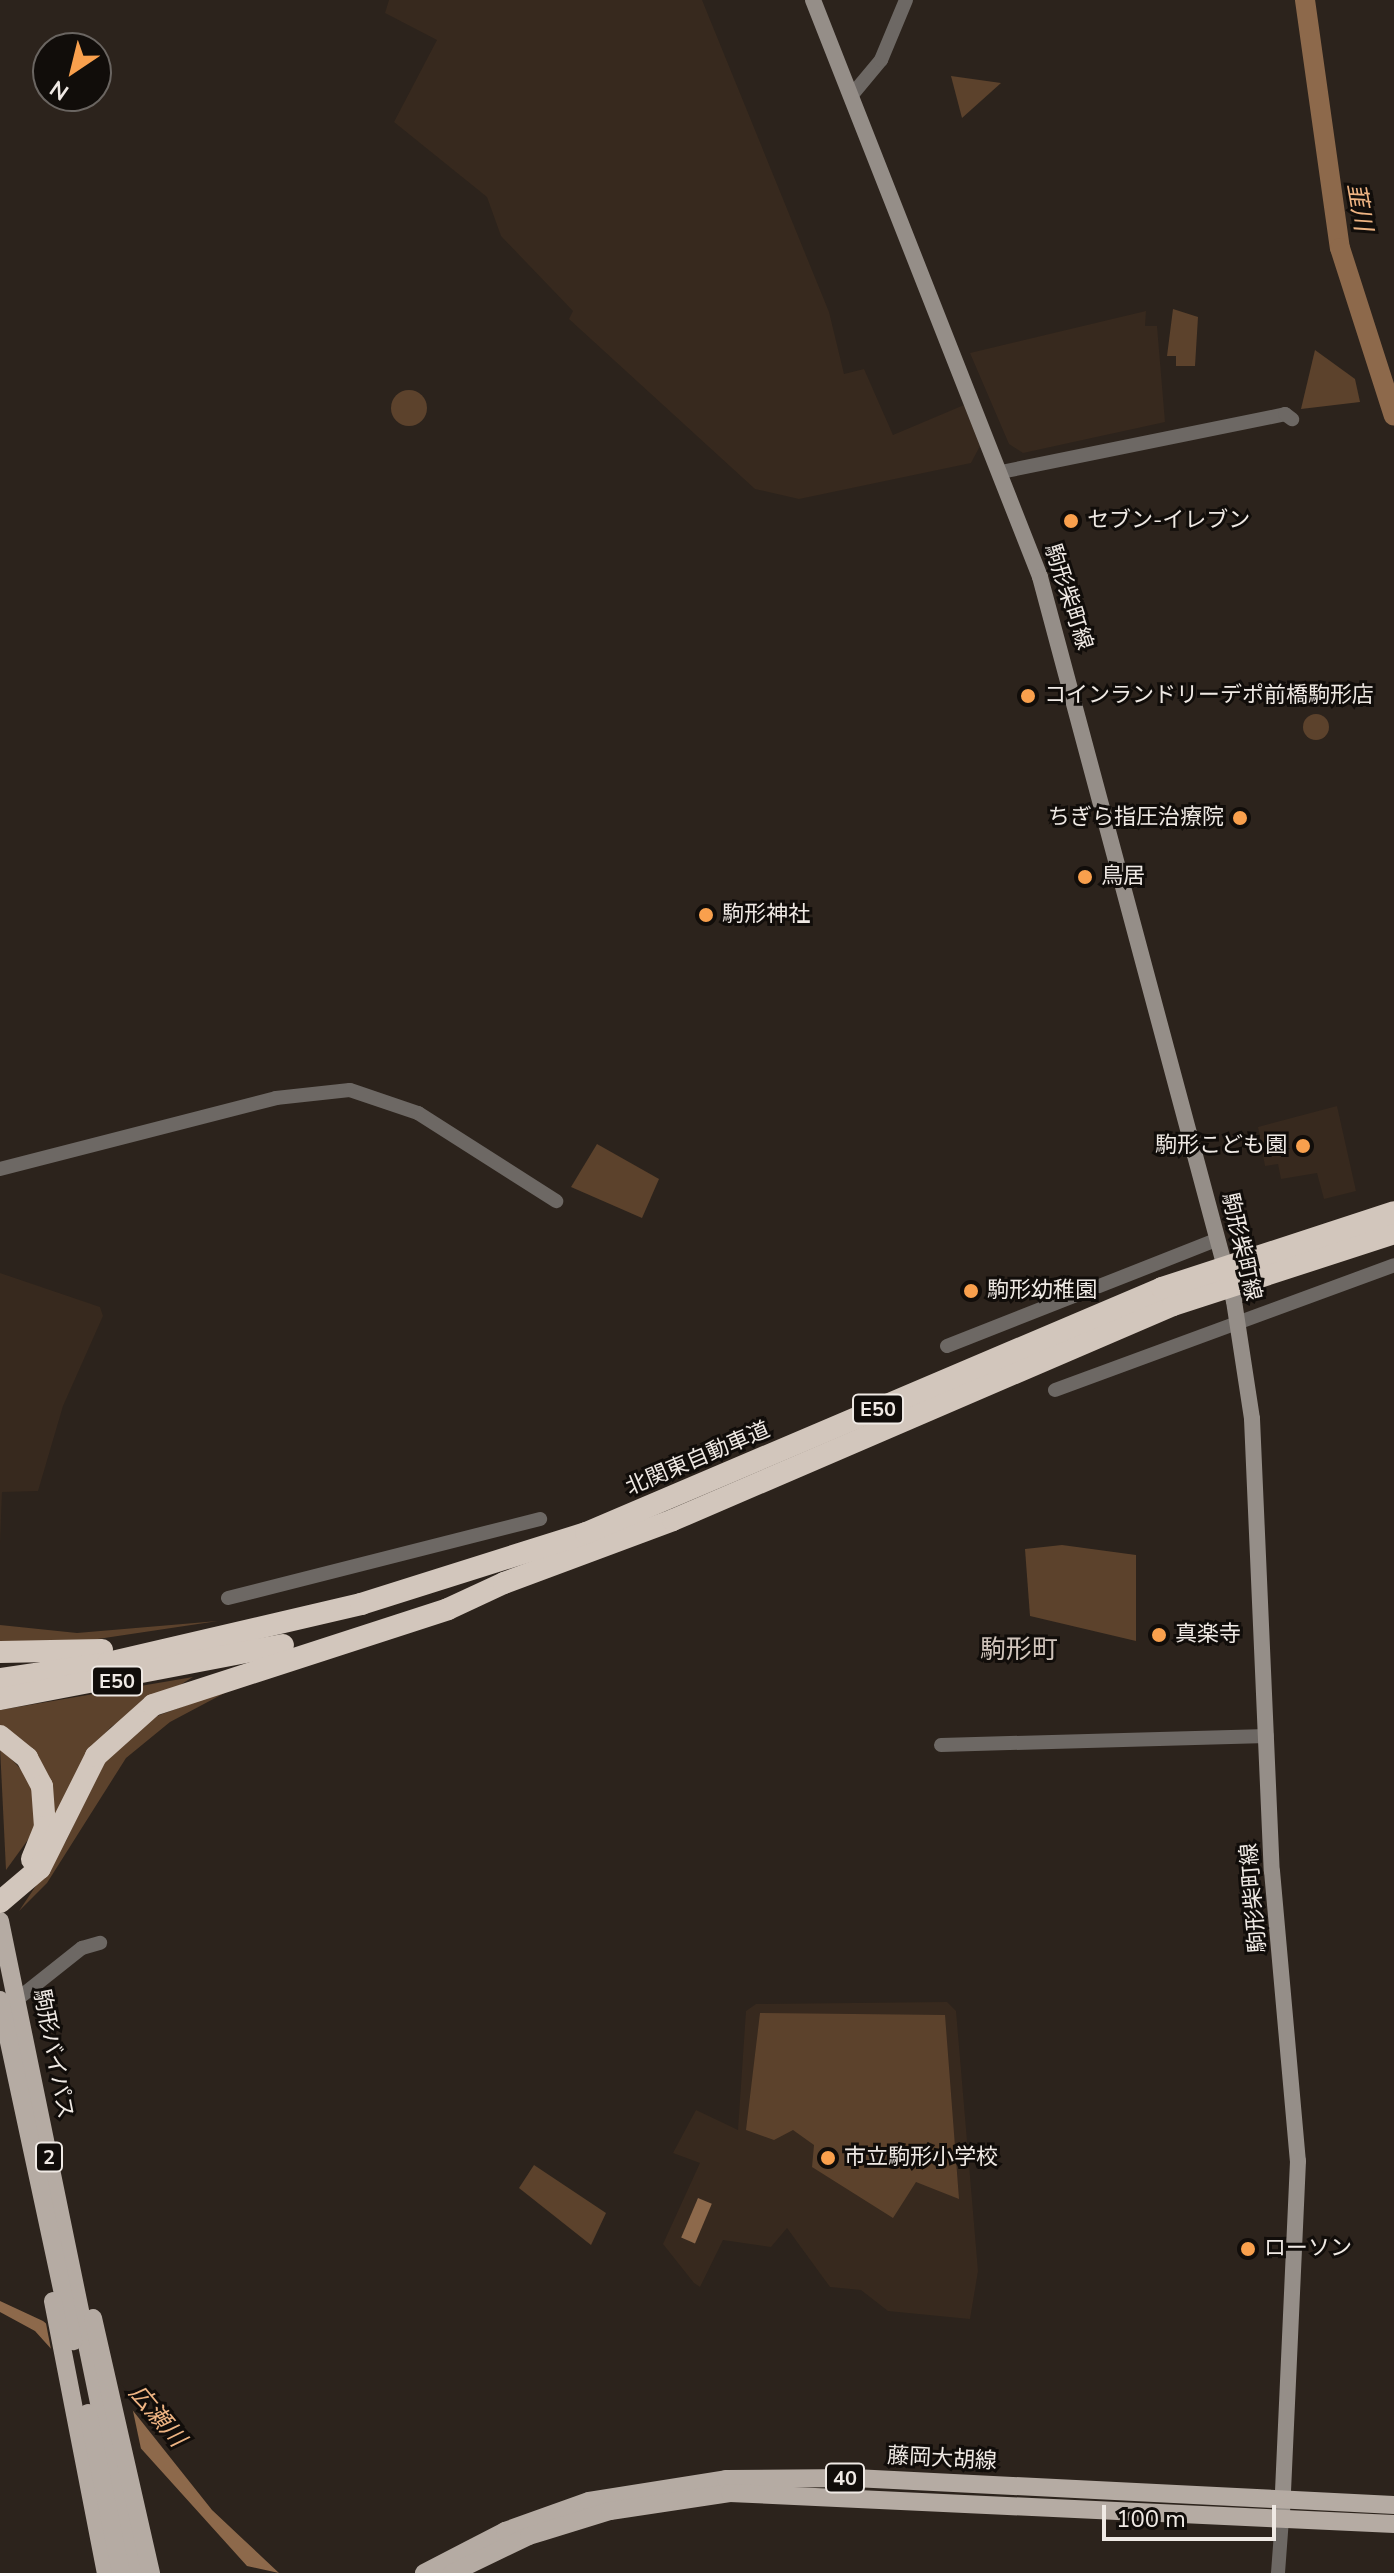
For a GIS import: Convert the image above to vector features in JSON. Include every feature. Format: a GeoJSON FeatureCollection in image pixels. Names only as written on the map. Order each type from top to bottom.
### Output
{"type":"FeatureCollection","features":[{"type":"Feature","properties":{"kind":"highway","name":"北関東自動車道"},"geometry":{"type":"LineString","coordinates":[[0,1679],[232,1649],[599,1528],[1162,1288],[1394,1212]]}},
{"type":"Feature","properties":{"kind":"highway","name":"北関東自動車道"},"geometry":{"type":"LineString","coordinates":[[0,1699],[232,1649],[448,1609],[504,1583],[701,1508],[1173,1305],[1394,1233]]}},
{"type":"Feature","properties":{"kind":"highway"},"geometry":{"type":"LineString","coordinates":[[0,1652],[232,1649]]}},
{"type":"Feature","properties":{"kind":"highway"},"geometry":{"type":"LineString","coordinates":[[6,1892],[40,1868],[85,1772],[121,1728],[176,1694],[232,1649]]}},
{"type":"Feature","properties":{"kind":"highway"},"geometry":{"type":"LineString","coordinates":[[0,1736],[27,1758],[45,1800],[41,1843],[6,1892]]}},
{"type":"Feature","properties":{"kind":"main road","name":"駒形柴町線"},"geometry":{"type":"LineString","coordinates":[[813,0],[1001,472],[1081,717],[1218,1239],[1234,1320],[1252,1419],[1267,1736],[1298,2161],[1283,2508]]}},
{"type":"Feature","properties":{"kind":"main road","name":"駒形バイパス"},"geometry":{"type":"LineString","coordinates":[[0,1921],[5,2006],[79,2397]]}},
{"type":"Feature","properties":{"kind":"main road","name":"駒形バイパス"},"geometry":{"type":"LineString","coordinates":[[5,2006],[58,2200],[101,2414],[107,2474]]}},
{"type":"Feature","properties":{"kind":"main road","name":"2"},"geometry":{"type":"LineString","coordinates":[[58,2200],[101,2350],[151,2573]]}},
{"type":"Feature","properties":{"kind":"main road","name":"2"},"geometry":{"type":"LineString","coordinates":[[79,2397],[107,2474],[134,2573]]}},
{"type":"Feature","properties":{"kind":"main road","name":"2"},"geometry":{"type":"LineString","coordinates":[[79,2397],[106,2573]]}},
{"type":"Feature","properties":{"kind":"main road","name":"2"},"geometry":{"type":"LineString","coordinates":[[107,2474],[121,2573]]}},
{"type":"Feature","properties":{"kind":"main road","name":"藤岡大胡線"},"geometry":{"type":"LineString","coordinates":[[424,2573],[494,2535],[589,2501],[726,2479],[1283,2508]]}},
{"type":"Feature","properties":{"kind":"main road","name":"藤岡大胡線"},"geometry":{"type":"LineString","coordinates":[[452,2573],[549,2529],[703,2495],[863,2495],[1283,2508]]}},
{"type":"Feature","properties":{"kind":"main road"},"geometry":{"type":"LineString","coordinates":[[1283,2508],[1394,2505]]}},
{"type":"Feature","properties":{"kind":"main road"},"geometry":{"type":"LineString","coordinates":[[1283,2508],[1394,2524]]}},
{"type":"Feature","properties":{"kind":"street"},"geometry":{"type":"LineString","coordinates":[[851,96],[881,60],[906,0]]}},
{"type":"Feature","properties":{"kind":"street"},"geometry":{"type":"LineString","coordinates":[[1001,472],[1285,414],[1292,419]]}},
{"type":"Feature","properties":{"kind":"street"},"geometry":{"type":"LineString","coordinates":[[0,1169],[276,1098],[350,1090],[418,1113],[556,1201]]}},
{"type":"Feature","properties":{"kind":"street"},"geometry":{"type":"LineString","coordinates":[[947,1346],[1218,1239]]}},
{"type":"Feature","properties":{"kind":"street"},"geometry":{"type":"LineString","coordinates":[[1055,1390],[1234,1320],[1394,1265]]}},
{"type":"Feature","properties":{"kind":"street"},"geometry":{"type":"LineString","coordinates":[[228,1598],[540,1519]]}},
{"type":"Feature","properties":{"kind":"street"},"geometry":{"type":"LineString","coordinates":[[941,1745],[1267,1736]]}},
{"type":"Feature","properties":{"kind":"street"},"geometry":{"type":"LineString","coordinates":[[5,2006],[89,1943],[100,1943]]}},
{"type":"Feature","properties":{"kind":"street"},"geometry":{"type":"LineString","coordinates":[[1278,2573],[1283,2508]]}},
{"type":"Feature","properties":{"kind":"shaded area"},"geometry":{"type":"Polygon","coordinates":[[[389,0],[702,0],[829,312],[844,374],[864,369],[893,435],[964,405],[980,446],[971,463],[799,499],[755,489],[569,319],[573,311],[501,236],[487,197],[394,122],[437,40],[385,13],[389,0]]]}},
{"type":"Feature","properties":{"kind":"shaded area"},"geometry":{"type":"Polygon","coordinates":[[[951,76],[1001,83],[962,118],[951,76]]]}},
{"type":"Feature","properties":{"kind":"shaded area"},"geometry":{"type":"Polygon","coordinates":[[[1173,309],[1198,317],[1195,366],[1176,366],[1176,356],[1167,356],[1173,309]]]}},
{"type":"Feature","properties":{"kind":"shaded area"},"geometry":{"type":"Polygon","coordinates":[[[1146,311],[1145,326],[1157,326],[1165,422],[1023,453],[1009,444],[970,353],[1146,311]]]}},
{"type":"Feature","properties":{"kind":"shaded area"},"geometry":{"type":"Polygon","coordinates":[[[1315,350],[1355,379],[1360,402],[1301,409],[1315,350]]]}},
{"type":"Feature","properties":{"kind":"shaded area"},"geometry":{"type":"Polygon","coordinates":[[[409,390],[422,395],[427,408],[422,421],[409,426],[396,421],[391,408],[396,395],[409,390]]]}},
{"type":"Feature","properties":{"kind":"shaded area"},"geometry":{"type":"Polygon","coordinates":[[[1316,714],[1325,718],[1329,727],[1325,736],[1316,740],[1307,736],[1303,727],[1307,718],[1316,714]]]}},
{"type":"Feature","properties":{"kind":"shaded area","name":"駒形こども園"},"geometry":{"type":"Polygon","coordinates":[[[1337,1106],[1356,1191],[1324,1199],[1317,1173],[1281,1179],[1278,1164],[1265,1166],[1258,1127],[1337,1106]]]}},
{"type":"Feature","properties":{"kind":"shaded area"},"geometry":{"type":"Polygon","coordinates":[[[597,1144],[659,1179],[642,1218],[571,1187],[597,1144]]]}},
{"type":"Feature","properties":{"kind":"shaded area"},"geometry":{"type":"Polygon","coordinates":[[[0,1273],[100,1307],[103,1316],[63,1406],[38,1491],[2,1492],[0,1544],[0,1273]]]}},
{"type":"Feature","properties":{"kind":"shaded area"},"geometry":{"type":"Polygon","coordinates":[[[1062,1545],[1136,1555],[1136,1641],[1030,1616],[1025,1549],[1062,1545]]]}},
{"type":"Feature","properties":{"kind":"shaded area"},"geometry":{"type":"Polygon","coordinates":[[[218,1621],[91,1640],[0,1644],[0,1625],[77,1633],[218,1621]]]}},
{"type":"Feature","properties":{"kind":"shaded area"},"geometry":{"type":"Polygon","coordinates":[[[193,1677],[111,1727],[90,1750],[53,1829],[0,1729],[0,1710],[193,1677]]]}},
{"type":"Feature","properties":{"kind":"shaded area"},"geometry":{"type":"Polygon","coordinates":[[[234,1688],[170,1722],[126,1758],[47,1883],[19,1911],[66,1841],[102,1764],[154,1717],[234,1688]]]}},
{"type":"Feature","properties":{"kind":"shaded area"},"geometry":{"type":"Polygon","coordinates":[[[0,1747],[32,1781],[35,1830],[6,1870],[0,1747]]]}},
{"type":"Feature","properties":{"kind":"shaded area","name":"市立駒形小学校"},"geometry":{"type":"Polygon","coordinates":[[[947,2002],[956,2011],[978,2271],[970,2319],[888,2311],[861,2290],[830,2287],[787,2228],[771,2247],[723,2240],[700,2287],[694,2283],[663,2244],[700,2163],[673,2153],[696,2110],[738,2130],[746,2011],[756,2004],[947,2002]]]}},
{"type":"Feature","properties":{"kind":"shaded area"},"geometry":{"type":"Polygon","coordinates":[[[760,2013],[945,2015],[959,2199],[916,2182],[893,2218],[812,2167],[814,2145],[793,2130],[774,2140],[746,2130],[760,2013]]]}},
{"type":"Feature","properties":{"kind":"shaded area"},"geometry":{"type":"Polygon","coordinates":[[[534,2165],[606,2213],[591,2245],[519,2188],[534,2165]]]}},
{"type":"Feature","properties":{"kind":"shaded area"},"geometry":{"type":"Polygon","coordinates":[[[698,2198],[712,2204],[695,2243],[681,2238],[698,2198]]]}},
{"type":"Feature","properties":{"kind":"shaded area"},"geometry":{"type":"Polygon","coordinates":[[[0,2301],[43,2321],[95,2363],[212,2510],[279,2573],[247,2566],[35,2331],[0,2312],[0,2301]]]}},
{"type":"Feature","properties":{"kind":"pier"},"geometry":{"type":"Polygon","coordinates":[[[45,2318],[129,2392],[141,2449],[52,2355],[45,2318]]]}},
{"type":"Feature","properties":{"kind":"waterway","name":"韮川"},"geometry":{"type":"LineString","coordinates":[[1305,0],[1340,248],[1394,416]]}},
{"type":"Feature","properties":{"kind":"place","name":"セブン-イレブン"},"geometry":{"type":"Point","coordinates":[1071,521]}},
{"type":"Feature","properties":{"kind":"place","name":"コインランドリーデポ前橋駒形店"},"geometry":{"type":"Point","coordinates":[1028,696]}},
{"type":"Feature","properties":{"kind":"place","name":"ちぎら指圧治療院"},"geometry":{"type":"Point","coordinates":[1240,818]}},
{"type":"Feature","properties":{"kind":"place","name":"鳥居"},"geometry":{"type":"Point","coordinates":[1085,877]}},
{"type":"Feature","properties":{"kind":"place","name":"駒形神社"},"geometry":{"type":"Point","coordinates":[706,915]}},
{"type":"Feature","properties":{"kind":"place","name":"駒形こども園"},"geometry":{"type":"Point","coordinates":[1303,1146]}},
{"type":"Feature","properties":{"kind":"place","name":"駒形幼稚園"},"geometry":{"type":"Point","coordinates":[971,1291]}},
{"type":"Feature","properties":{"kind":"place","name":"真楽寺"},"geometry":{"type":"Point","coordinates":[1159,1635]}},
{"type":"Feature","properties":{"kind":"place","name":"市立駒形小学校"},"geometry":{"type":"Point","coordinates":[828,2158]}},
{"type":"Feature","properties":{"kind":"place","name":"ローソン"},"geometry":{"type":"Point","coordinates":[1248,2249]}},
{"type":"Feature","properties":{"kind":"district","name":"駒形町"},"geometry":{"type":"Point","coordinates":[1019,1650]}},
{"type":"Feature","properties":{"kind":"water label","name":"広瀬川"},"geometry":{"type":"Point","coordinates":[157,2416]}}]}
